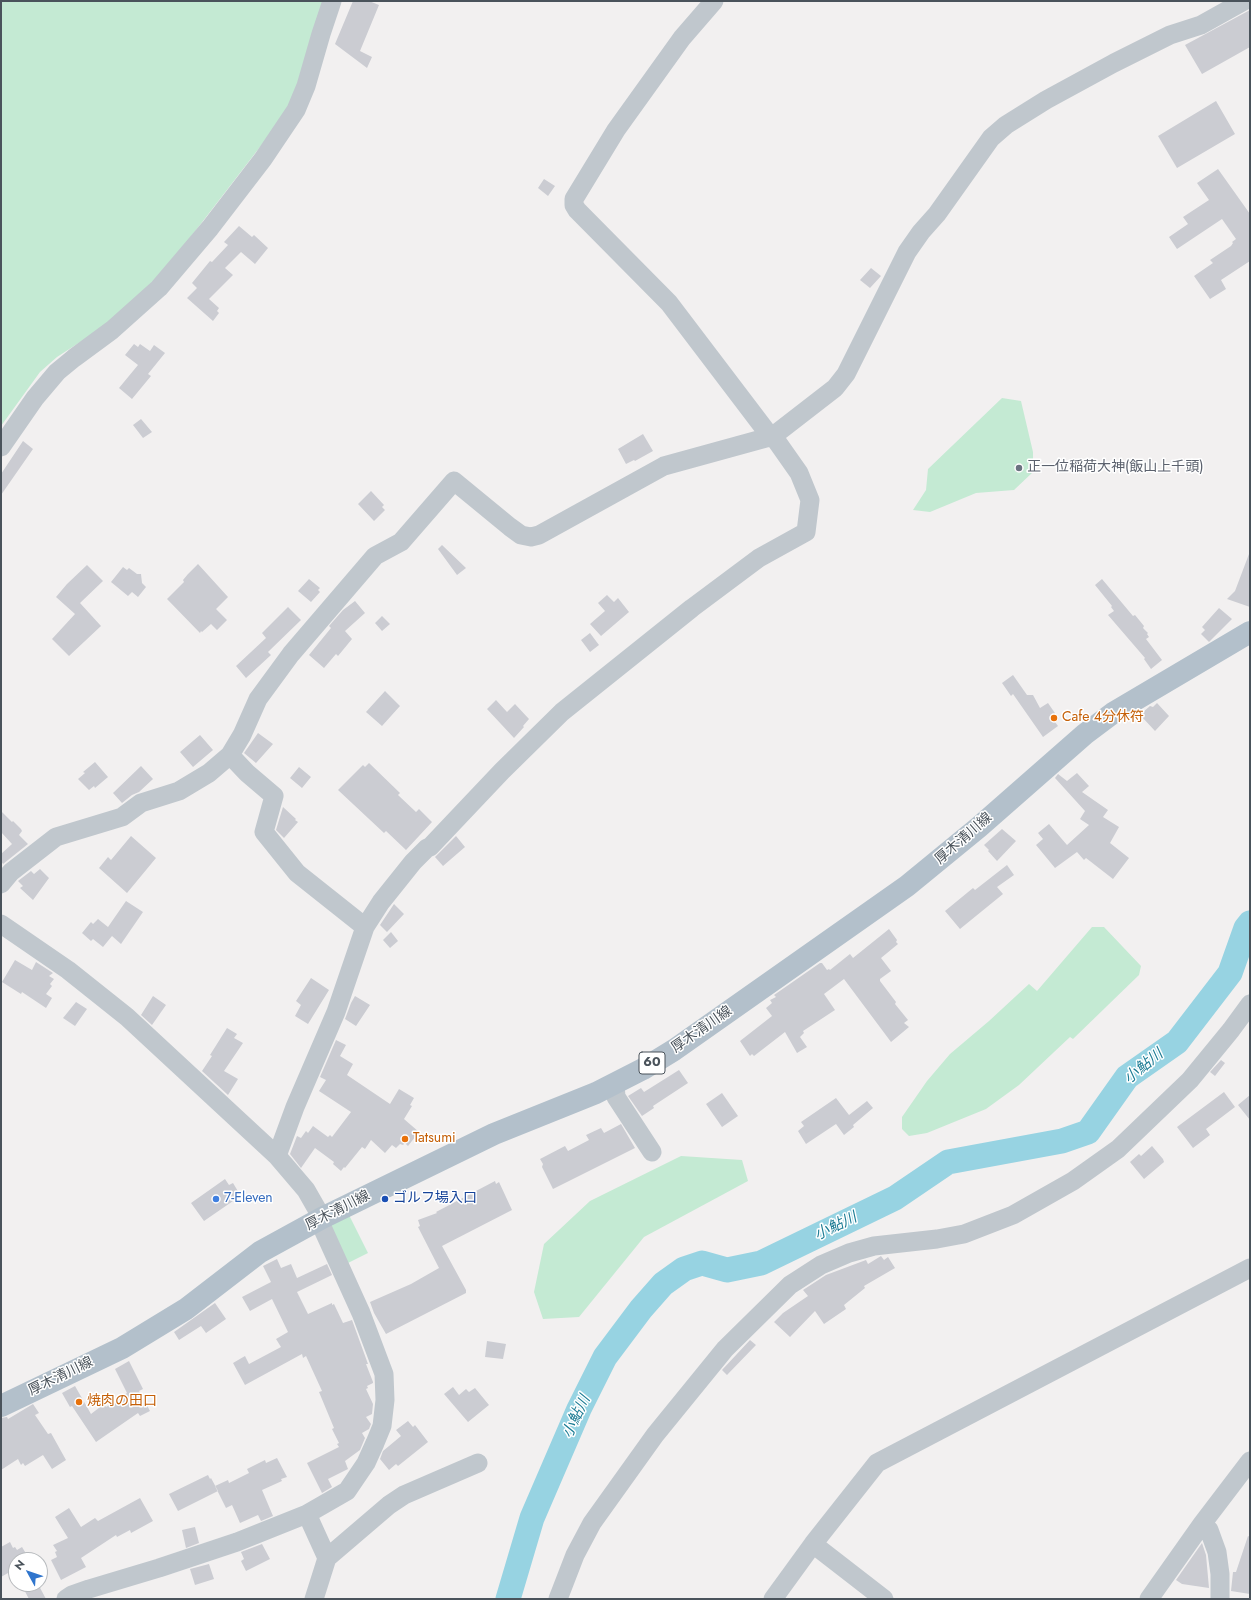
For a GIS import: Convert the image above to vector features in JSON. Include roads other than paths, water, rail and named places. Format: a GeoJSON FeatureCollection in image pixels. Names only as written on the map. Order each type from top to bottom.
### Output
{"type":"FeatureCollection","features":[{"type":"Feature","properties":{"kind":"main road","name":"厚木清川線"},"geometry":{"type":"LineString","coordinates":[[1,1406],[122,1348],[186,1309],[260,1252],[322,1218],[494,1134],[615,1084],[674,1050],[907,886],[979,827],[1084,734],[1113,712],[1250,632]]}},
{"type":"Feature","properties":{"kind":"street"},"geometry":{"type":"LineString","coordinates":[[1,447],[35,398],[57,372],[112,330],[160,288],[210,228],[263,159],[282,133],[296,110],[313,64],[332,1]]}},
{"type":"Feature","properties":{"kind":"street"},"geometry":{"type":"LineString","coordinates":[[277,1156],[295,1107],[336,1012],[365,927],[381,902],[413,862],[427,848],[430,847],[491,782],[562,712],[692,608],[759,558],[806,532],[810,500],[799,473],[669,303],[577,210],[574,205],[574,199],[616,130],[682,38],[714,1]]}},
{"type":"Feature","properties":{"kind":"street"},"geometry":{"type":"LineString","coordinates":[[1,884],[11,872],[56,837],[122,817],[141,803],[179,791],[209,773],[230,755],[242,735],[258,698],[291,654],[375,556],[401,542],[454,481],[521,535],[531,537],[540,535],[664,466],[772,436],[835,388],[846,374],[907,252],[921,232],[937,214],[991,138],[1006,125],[1046,100],[1114,63],[1170,36],[1201,25],[1244,1]]}},
{"type":"Feature","properties":{"kind":"street"},"geometry":{"type":"LineString","coordinates":[[230,755],[247,773],[274,796],[264,832],[297,873],[365,927]]}},
{"type":"Feature","properties":{"kind":"street"},"geometry":{"type":"LineString","coordinates":[[1,924],[68,970],[127,1017],[277,1156],[306,1190],[322,1218],[322,1227],[361,1313],[384,1374],[385,1400],[382,1426],[376,1443],[356,1480],[347,1491],[307,1514],[237,1542],[160,1568],[89,1589],[72,1595],[66,1599]]}},
{"type":"Feature","properties":{"kind":"street"},"geometry":{"type":"LineString","coordinates":[[558,1599],[575,1555],[592,1524],[655,1435],[724,1349],[790,1285],[821,1265],[849,1252],[874,1246],[937,1239],[964,1234],[1013,1216],[1073,1181],[1118,1149],[1190,1080],[1250,1004]]}},
{"type":"Feature","properties":{"kind":"street"},"geometry":{"type":"LineString","coordinates":[[615,1084],[616,1097],[652,1152]]}},
{"type":"Feature","properties":{"kind":"street"},"geometry":{"type":"LineString","coordinates":[[773,1599],[813,1544],[877,1463],[1250,1268]]}},
{"type":"Feature","properties":{"kind":"street"},"geometry":{"type":"LineString","coordinates":[[1149,1599],[1202,1524],[1250,1461]]}},
{"type":"Feature","properties":{"kind":"street"},"geometry":{"type":"LineString","coordinates":[[314,1599],[327,1558],[389,1505],[404,1495],[478,1463]]}},
{"type":"Feature","properties":{"kind":"street"},"geometry":{"type":"LineString","coordinates":[[307,1514],[327,1558]]}},
{"type":"Feature","properties":{"kind":"street"},"geometry":{"type":"LineString","coordinates":[[1202,1524],[1209,1530],[1217,1552],[1224,1598]]}},
{"type":"Feature","properties":{"kind":"street"},"geometry":{"type":"LineString","coordinates":[[813,1544],[884,1599]]}},
{"type":"Feature","properties":{"kind":"waterway","name":"小鮎川"},"geometry":{"type":"LineString","coordinates":[[508,1599],[532,1518],[579,1409],[605,1357],[641,1309],[663,1284],[684,1269],[702,1263],[727,1270],[761,1263],[895,1198],[948,1162],[1062,1141],[1088,1132],[1127,1077],[1177,1042],[1230,973],[1246,928],[1250,923]]}},
{"type":"Feature","properties":{"kind":"place","name":"正一位稲荷大神(飯山上千頭)"},"geometry":{"type":"Point","coordinates":[1019,468]}},
{"type":"Feature","properties":{"kind":"place","name":"Cafe 4分休符"},"geometry":{"type":"Point","coordinates":[1054,718]}},
{"type":"Feature","properties":{"kind":"place","name":"Tatsumi"},"geometry":{"type":"Point","coordinates":[405,1139]}},
{"type":"Feature","properties":{"kind":"place","name":"7-Eleven"},"geometry":{"type":"Point","coordinates":[216,1199]}},
{"type":"Feature","properties":{"kind":"place","name":"ゴルフ場入口"},"geometry":{"type":"Point","coordinates":[385,1199]}},
{"type":"Feature","properties":{"kind":"place","name":"焼肉の田口"},"geometry":{"type":"Point","coordinates":[79,1402]}}]}
